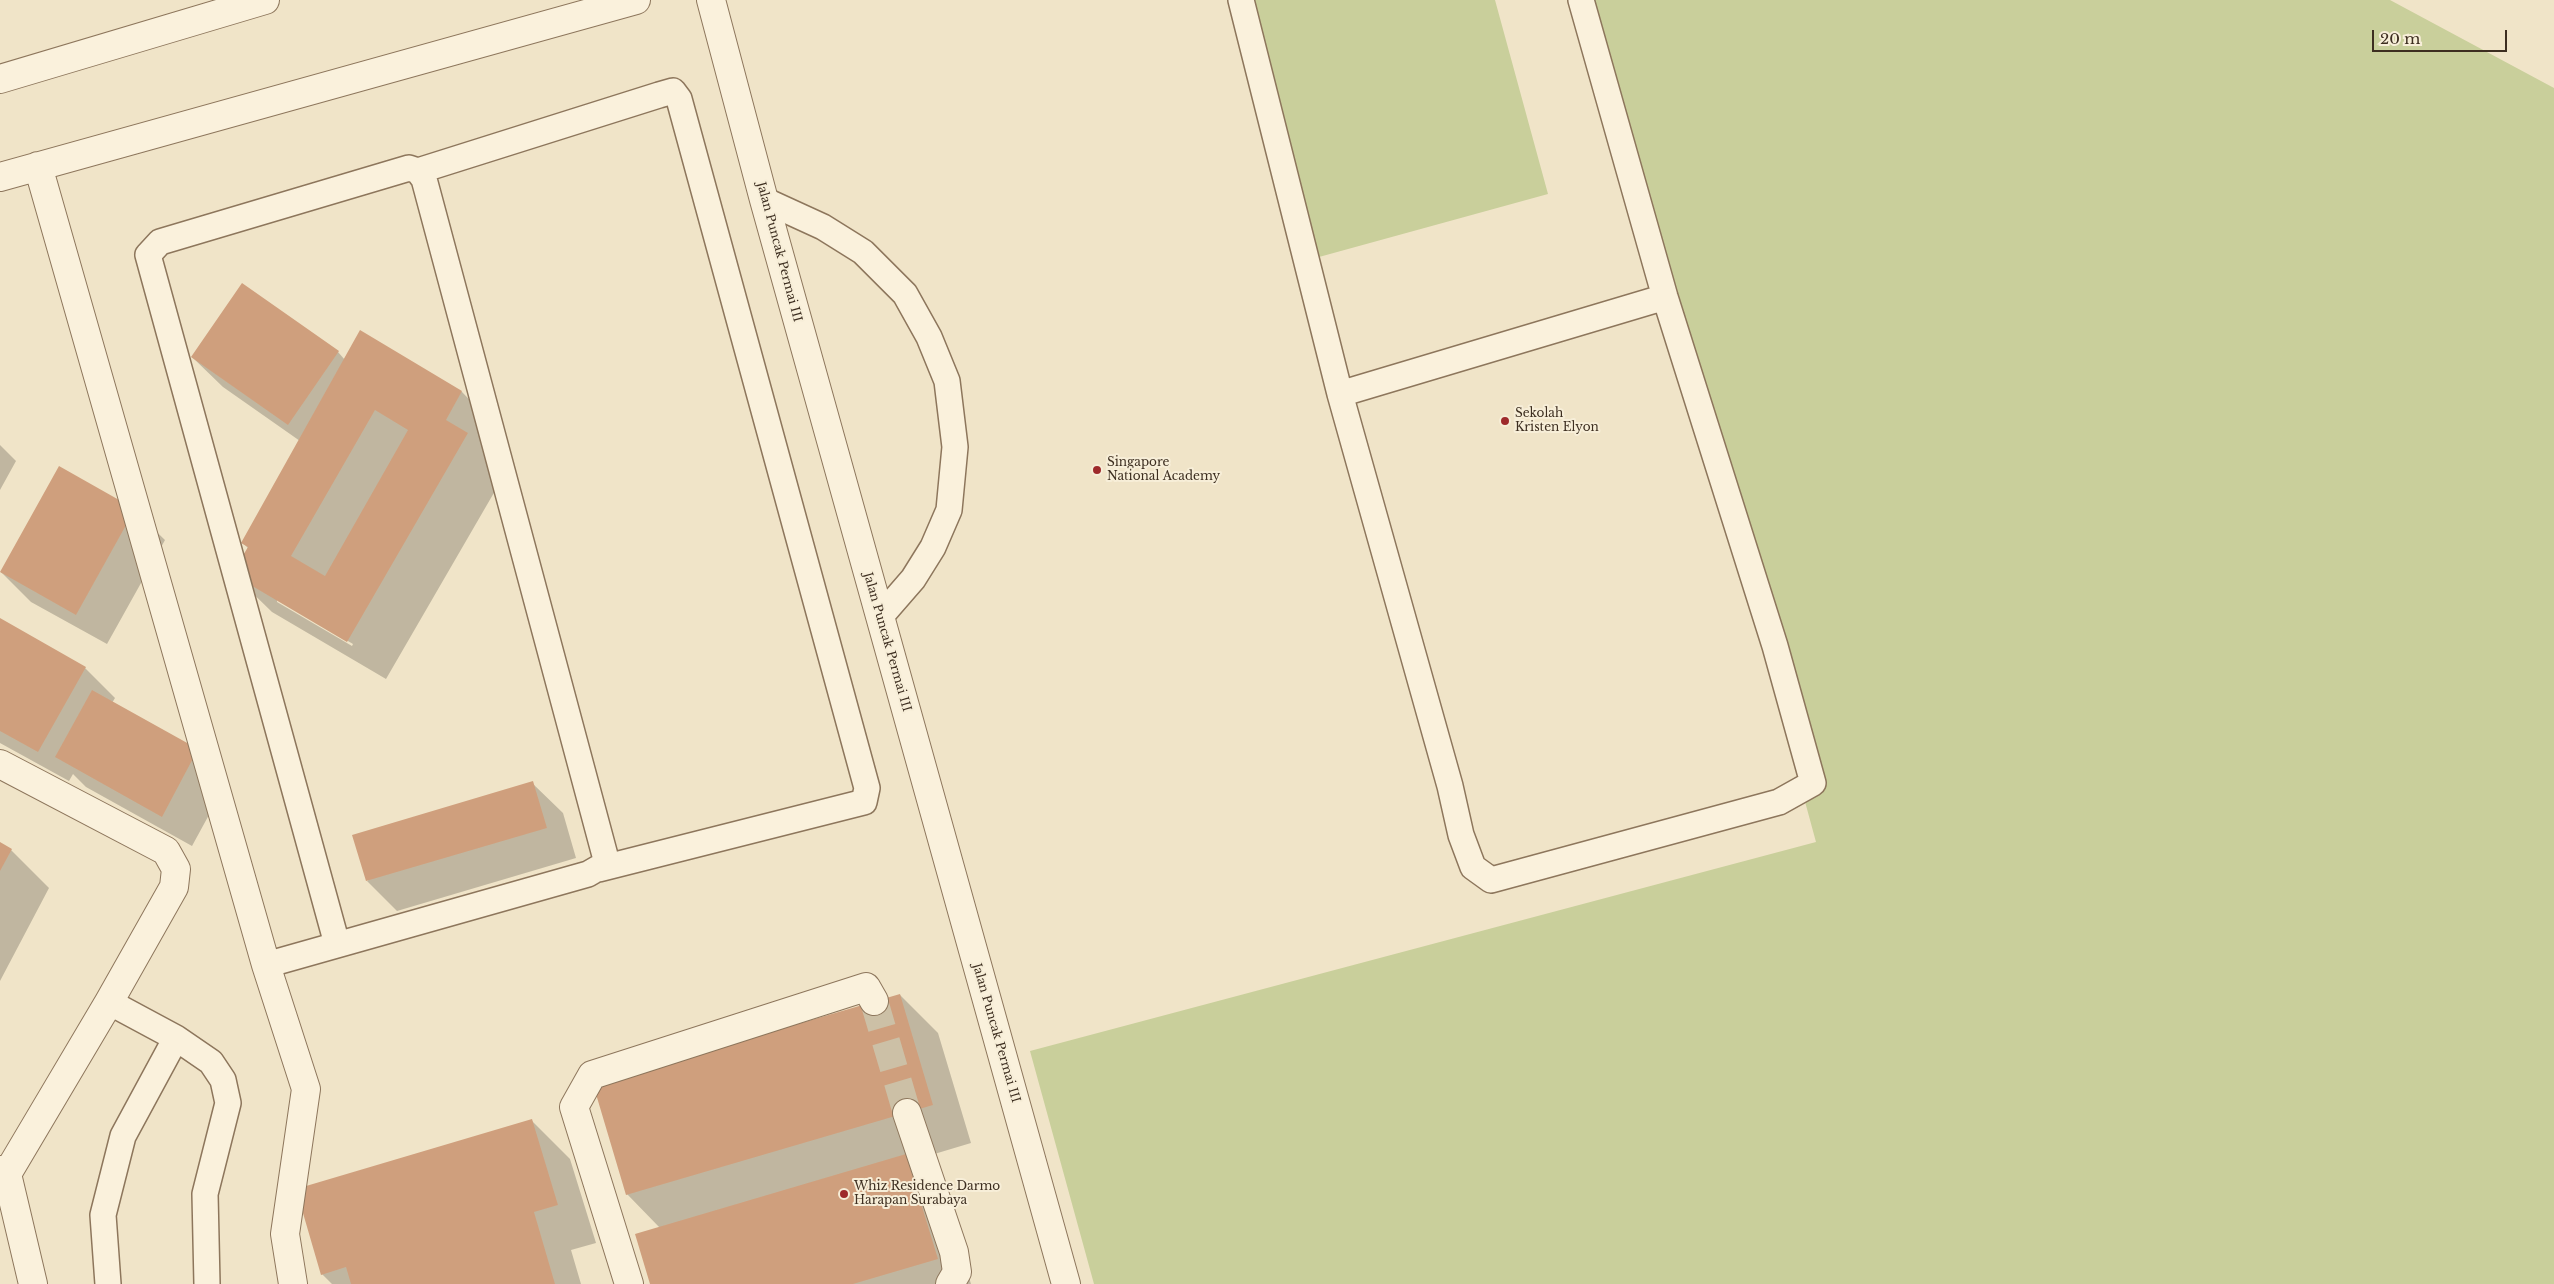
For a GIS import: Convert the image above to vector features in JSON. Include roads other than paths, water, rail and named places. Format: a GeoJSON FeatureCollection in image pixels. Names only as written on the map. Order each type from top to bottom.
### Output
{"type":"FeatureCollection","features":[{"type":"Feature","properties":{"kind":"street"},"geometry":{"type":"LineString","coordinates":[[0,79],[265,0]]}},
{"type":"Feature","properties":{"kind":"street"},"geometry":{"type":"LineString","coordinates":[[0,177],[636,0]]}},
{"type":"Feature","properties":{"kind":"street","name":"Jalan Puncak Permai III"},"geometry":{"type":"LineString","coordinates":[[711,0],[764,200],[1066,1284]]}},
{"type":"Feature","properties":{"kind":"street"},"geometry":{"type":"LineString","coordinates":[[38,166],[266,965],[306,1088],[285,1234],[293,1284]]}},
{"type":"Feature","properties":{"kind":"street"},"geometry":{"type":"LineString","coordinates":[[0,764],[166,851],[176,869],[174,887],[109,1002],[3,1172],[33,1284]]}},
{"type":"Feature","properties":{"kind":"street"},"geometry":{"type":"LineString","coordinates":[[629,1284],[574,1107],[592,1075],[866,987],[874,1001]]}},
{"type":"Feature","properties":{"kind":"street"},"geometry":{"type":"LineString","coordinates":[[907,1113],[954,1252],[957,1272],[950,1284]]}},
{"type":"Feature","properties":{"kind":"lane"},"geometry":{"type":"LineString","coordinates":[[1241,0],[1340,394],[1461,835],[1473,867],[1491,880],[1779,802],[1813,783],[1775,646],[1665,297],[1581,0]]}},
{"type":"Feature","properties":{"kind":"lane"},"geometry":{"type":"LineString","coordinates":[[266,965],[588,874],[599,869],[864,802],[867,788],[679,99],[673,91],[658,95],[418,171]]}},
{"type":"Feature","properties":{"kind":"lane"},"geometry":{"type":"LineString","coordinates":[[337,944],[148,255],[160,242],[409,168],[418,171],[424,179],[607,863],[599,869]]}},
{"type":"Feature","properties":{"kind":"lane"},"geometry":{"type":"LineString","coordinates":[[764,200],[823,227],[863,252],[905,294],[929,337],[947,381],[955,448],[949,510],[933,547],[918,571],[880,617]]}},
{"type":"Feature","properties":{"kind":"lane"},"geometry":{"type":"LineString","coordinates":[[1340,394],[1665,297]]}},
{"type":"Feature","properties":{"kind":"lane"},"geometry":{"type":"LineString","coordinates":[[109,1002],[176,1038],[211,1062],[223,1080],[228,1103],[205,1194],[207,1284]]}},
{"type":"Feature","properties":{"kind":"lane"},"geometry":{"type":"LineString","coordinates":[[108,1284],[103,1215],[123,1136],[176,1038]]}},
{"type":"Feature","properties":{"kind":"tunnel"},"geometry":{"type":"LineString","coordinates":[[874,1001],[907,1113]]}},
{"type":"Feature","properties":{"kind":"place","name":"Sekolah Kristen Elyon"},"geometry":{"type":"Point","coordinates":[1505,421]}},
{"type":"Feature","properties":{"kind":"place","name":"Singapore National Academy"},"geometry":{"type":"Point","coordinates":[1097,470]}},
{"type":"Feature","properties":{"kind":"place","name":"Whiz Residence Darmo Harapan Surabaya"},"geometry":{"type":"Point","coordinates":[844,1194]}}]}
